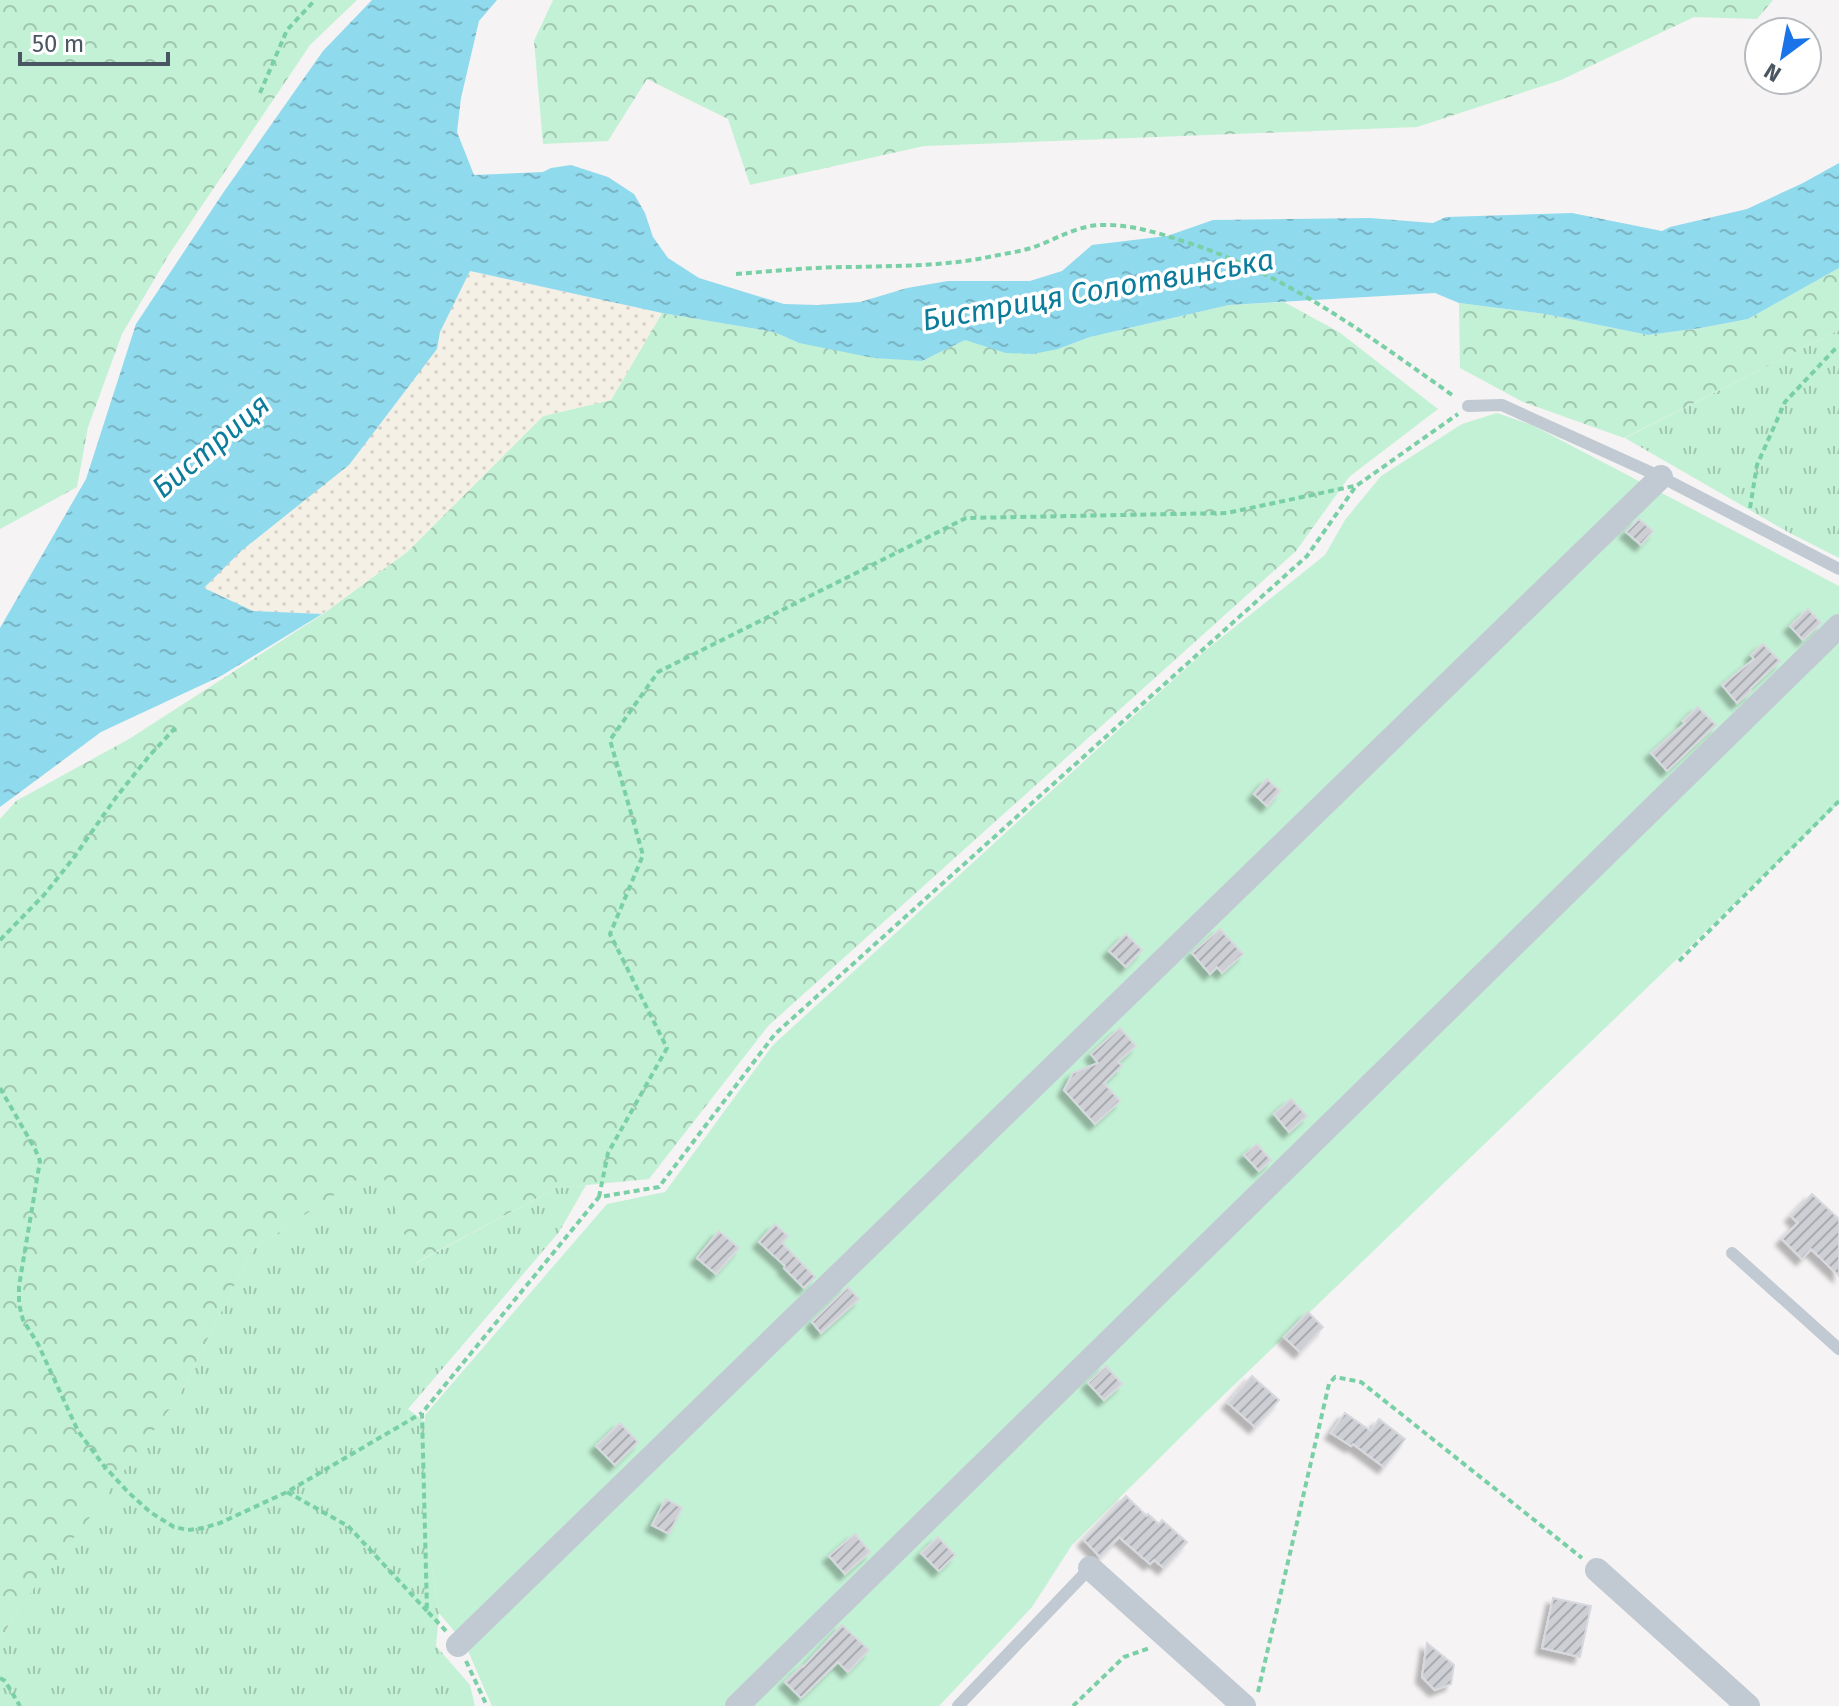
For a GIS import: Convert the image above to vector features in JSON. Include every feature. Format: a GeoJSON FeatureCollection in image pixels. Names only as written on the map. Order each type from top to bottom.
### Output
{"type":"FeatureCollection","features":[{"type":"Feature","properties":{"kind":"street"},"geometry":{"type":"LineString","coordinates":[[458,1645],[1661,477]]}},
{"type":"Feature","properties":{"kind":"street"},"geometry":{"type":"LineString","coordinates":[[737,1706],[1839,626]]}},
{"type":"Feature","properties":{"kind":"street"},"geometry":{"type":"LineString","coordinates":[[1090,1568],[1244,1706]]}},
{"type":"Feature","properties":{"kind":"street"},"geometry":{"type":"LineString","coordinates":[[1597,1570],[1748,1706]]}},
{"type":"Feature","properties":{"kind":"lane"},"geometry":{"type":"LineString","coordinates":[[1468,406],[1502,405],[1661,477],[1839,569]]}},
{"type":"Feature","properties":{"kind":"lane"},"geometry":{"type":"LineString","coordinates":[[1732,1253],[1838,1346]]}},
{"type":"Feature","properties":{"kind":"lane"},"geometry":{"type":"LineString","coordinates":[[958,1706],[1090,1568]]}},
{"type":"Feature","properties":{"kind":"path"},"geometry":{"type":"LineString","coordinates":[[260,93],[287,30],[315,0]]}},
{"type":"Feature","properties":{"kind":"path"},"geometry":{"type":"LineString","coordinates":[[599,1197],[659,1187],[775,1034],[1307,556],[1356,486],[1468,406],[1344,319],[1275,279],[1201,247],[1125,226],[1084,226],[1035,247],[945,263],[736,274]]}},
{"type":"Feature","properties":{"kind":"path"},"geometry":{"type":"LineString","coordinates":[[1748,523],[1757,465],[1785,402],[1839,347]]}},
{"type":"Feature","properties":{"kind":"path"},"geometry":{"type":"LineString","coordinates":[[0,1088],[40,1161],[19,1286],[19,1304],[23,1320],[38,1344],[78,1431],[104,1466],[150,1512],[174,1527],[188,1530],[220,1523],[287,1492],[422,1413],[599,1197],[608,1153],[667,1048],[610,934],[643,855],[610,740],[658,672],[966,518],[1227,513],[1356,486]]}},
{"type":"Feature","properties":{"kind":"path"},"geometry":{"type":"LineString","coordinates":[[0,940],[44,895],[117,796],[178,725]]}},
{"type":"Feature","properties":{"kind":"path"},"geometry":{"type":"LineString","coordinates":[[1679,961],[1839,801]]}},
{"type":"Feature","properties":{"kind":"path"},"geometry":{"type":"LineString","coordinates":[[1255,1706],[1329,1384],[1335,1377],[1361,1382],[1597,1570]]}},
{"type":"Feature","properties":{"kind":"path"},"geometry":{"type":"LineString","coordinates":[[422,1413],[427,1611]]}},
{"type":"Feature","properties":{"kind":"path"},"geometry":{"type":"LineString","coordinates":[[287,1492],[348,1526],[458,1645],[487,1706]]}},
{"type":"Feature","properties":{"kind":"path"},"geometry":{"type":"LineString","coordinates":[[1073,1706],[1124,1657],[1172,1641]]}},
{"type":"Feature","properties":{"kind":"path"},"geometry":{"type":"LineString","coordinates":[[0,1678],[20,1706]]}},
{"type":"Feature","properties":{"kind":"green space"},"geometry":{"type":"Polygon","coordinates":[[[0,0],[357,0],[310,45],[168,256],[122,334],[88,427],[77,487],[0,529],[0,0]]]}},
{"type":"Feature","properties":{"kind":"green space"},"geometry":{"type":"Polygon","coordinates":[[[553,0],[1773,0],[1760,16],[1694,17],[1561,80],[1417,127],[924,146],[750,185],[728,119],[647,79],[608,141],[543,144],[534,41],[553,0]]]}},
{"type":"Feature","properties":{"kind":"green space"},"geometry":{"type":"Polygon","coordinates":[[[1839,268],[1839,330],[1624,438],[1523,402],[1460,368],[1459,303],[1545,314],[1648,335],[1748,319],[1839,268]]]}},
{"type":"Feature","properties":{"kind":"green space"},"geometry":{"type":"Polygon","coordinates":[[[1284,302],[1339,332],[1438,409],[1349,477],[1296,551],[768,1026],[649,1179],[556,1188],[415,1263],[379,1165],[252,1250],[179,1396],[17,1610],[0,1641],[0,819],[16,801],[129,739],[323,614],[407,552],[543,416],[611,400],[662,313],[774,332],[799,343],[922,361],[965,340],[1058,349],[1090,337],[1229,305],[1284,302]]]}},
{"type":"Feature","properties":{"kind":"green space"},"geometry":{"type":"Polygon","coordinates":[[[1839,330],[1839,558],[1625,438],[1839,330]]]}},
{"type":"Feature","properties":{"kind":"green space"},"geometry":{"type":"Polygon","coordinates":[[[1497,413],[1532,425],[1839,586],[1839,803],[1207,1411],[1072,1545],[1032,1607],[939,1706],[492,1706],[465,1644],[439,1613],[423,1509],[425,1415],[607,1204],[665,1192],[773,1045],[1206,650],[1325,555],[1345,520],[1381,476],[1462,424],[1497,413]]]}},
{"type":"Feature","properties":{"kind":"green space"},"geometry":{"type":"Polygon","coordinates":[[[380,1164],[416,1263],[556,1188],[586,1185],[559,1232],[408,1409],[425,1422],[423,1509],[439,1613],[436,1646],[470,1685],[475,1706],[0,1706],[0,1641],[17,1610],[179,1396],[252,1250],[380,1164]]]}},
{"type":"Feature","properties":{"kind":"sand"},"geometry":{"type":"Polygon","coordinates":[[[469,271],[662,313],[611,400],[543,416],[407,552],[322,614],[253,611],[203,589],[437,349],[440,332],[469,271]]]}},
{"type":"Feature","properties":{"kind":"water"},"geometry":{"type":"Polygon","coordinates":[[[372,0],[497,0],[479,21],[461,98],[457,132],[474,175],[543,172],[571,165],[608,177],[634,194],[653,237],[668,258],[699,278],[784,304],[860,302],[907,288],[948,281],[1030,281],[1062,271],[1092,245],[1167,236],[1213,220],[1370,218],[1433,223],[1446,217],[1572,213],[1662,231],[1747,209],[1839,163],[1839,268],[1748,319],[1648,335],[1545,314],[1459,303],[1435,293],[1229,305],[1090,337],[1033,354],[1006,353],[965,340],[922,361],[874,358],[799,343],[774,332],[662,313],[470,271],[440,332],[437,349],[349,465],[241,551],[204,588],[253,611],[322,614],[221,676],[101,732],[0,807],[0,628],[86,479],[136,324],[323,51],[372,0]]]}},
{"type":"Feature","properties":{"kind":"building"},"geometry":{"type":"Polygon","coordinates":[[[1639,519],[1653,531],[1641,545],[1626,532],[1639,519]]]}},
{"type":"Feature","properties":{"kind":"building"},"geometry":{"type":"Polygon","coordinates":[[[1808,609],[1821,623],[1803,640],[1790,626],[1808,609]]]}},
{"type":"Feature","properties":{"kind":"building"},"geometry":{"type":"Polygon","coordinates":[[[1763,644],[1780,661],[1737,703],[1722,685],[1754,659],[1751,655],[1763,644]]]}},
{"type":"Feature","properties":{"kind":"building"},"geometry":{"type":"Polygon","coordinates":[[[1698,707],[1716,725],[1667,771],[1651,753],[1698,707]]]}},
{"type":"Feature","properties":{"kind":"building"},"geometry":{"type":"Polygon","coordinates":[[[1267,779],[1280,791],[1267,806],[1254,794],[1267,779]]]}},
{"type":"Feature","properties":{"kind":"building"},"geometry":{"type":"Polygon","coordinates":[[[1220,929],[1243,954],[1222,973],[1217,967],[1210,974],[1192,953],[1220,929]]]}},
{"type":"Feature","properties":{"kind":"building"},"geometry":{"type":"Polygon","coordinates":[[[1126,934],[1142,950],[1126,967],[1109,951],[1126,934]]]}},
{"type":"Feature","properties":{"kind":"building"},"geometry":{"type":"Polygon","coordinates":[[[1120,1028],[1136,1046],[1118,1062],[1122,1066],[1104,1083],[1120,1101],[1095,1124],[1064,1090],[1073,1073],[1098,1063],[1091,1054],[1120,1028]]]}},
{"type":"Feature","properties":{"kind":"building"},"geometry":{"type":"Polygon","coordinates":[[[1291,1099],[1307,1116],[1289,1132],[1274,1114],[1291,1099]]]}},
{"type":"Feature","properties":{"kind":"building"},"geometry":{"type":"Polygon","coordinates":[[[1257,1144],[1271,1160],[1259,1171],[1244,1155],[1257,1144]]]}},
{"type":"Feature","properties":{"kind":"building"},"geometry":{"type":"Polygon","coordinates":[[[1812,1194],[1839,1219],[1839,1276],[1811,1249],[1802,1259],[1782,1239],[1798,1223],[1791,1216],[1812,1194]]]}},
{"type":"Feature","properties":{"kind":"building"},"geometry":{"type":"Polygon","coordinates":[[[775,1224],[788,1236],[782,1243],[815,1277],[804,1288],[759,1242],[775,1224]]]}},
{"type":"Feature","properties":{"kind":"building"},"geometry":{"type":"Polygon","coordinates":[[[719,1231],[739,1248],[716,1274],[697,1258],[719,1231]]]}},
{"type":"Feature","properties":{"kind":"building"},"geometry":{"type":"Polygon","coordinates":[[[848,1287],[859,1299],[821,1333],[812,1322],[848,1287]]]}},
{"type":"Feature","properties":{"kind":"building"},"geometry":{"type":"Polygon","coordinates":[[[1308,1312],[1323,1327],[1300,1352],[1284,1337],[1308,1312]]]}},
{"type":"Feature","properties":{"kind":"building"},"geometry":{"type":"Polygon","coordinates":[[[1106,1366],[1122,1384],[1104,1400],[1088,1383],[1106,1366]]]}},
{"type":"Feature","properties":{"kind":"building"},"geometry":{"type":"Polygon","coordinates":[[[1252,1376],[1279,1400],[1255,1427],[1228,1403],[1252,1376]]]}},
{"type":"Feature","properties":{"kind":"building"},"geometry":{"type":"Polygon","coordinates":[[[1345,1413],[1371,1431],[1379,1419],[1405,1439],[1384,1467],[1353,1444],[1351,1446],[1331,1433],[1345,1413]]]}},
{"type":"Feature","properties":{"kind":"building"},"geometry":{"type":"Polygon","coordinates":[[[620,1423],[638,1442],[615,1465],[596,1446],[620,1423]]]}},
{"type":"Feature","properties":{"kind":"building"},"geometry":{"type":"Polygon","coordinates":[[[1126,1496],[1147,1516],[1159,1524],[1162,1520],[1187,1542],[1164,1568],[1154,1560],[1150,1564],[1119,1537],[1100,1557],[1084,1540],[1126,1496]]]}},
{"type":"Feature","properties":{"kind":"building"},"geometry":{"type":"Polygon","coordinates":[[[666,1499],[682,1508],[669,1534],[652,1525],[666,1499]]]}},
{"type":"Feature","properties":{"kind":"building"},"geometry":{"type":"Polygon","coordinates":[[[855,1534],[870,1552],[845,1574],[829,1556],[855,1534]]]}},
{"type":"Feature","properties":{"kind":"building"},"geometry":{"type":"Polygon","coordinates":[[[938,1537],[955,1555],[939,1571],[921,1553],[938,1537]]]}},
{"type":"Feature","properties":{"kind":"building"},"geometry":{"type":"Polygon","coordinates":[[[1553,1598],[1591,1606],[1580,1657],[1542,1648],[1553,1598]]]}},
{"type":"Feature","properties":{"kind":"building"},"geometry":{"type":"Polygon","coordinates":[[[842,1625],[869,1650],[848,1672],[838,1662],[801,1698],[785,1682],[842,1625]]]}},
{"type":"Feature","properties":{"kind":"building"},"geometry":{"type":"Polygon","coordinates":[[[1427,1643],[1454,1665],[1451,1684],[1435,1690],[1422,1677],[1427,1643]]]}},
{"type":"Feature","properties":{"kind":"water label","name":"Бистриця Солотвинська"},"geometry":{"type":"Point","coordinates":[1098,290]}},
{"type":"Feature","properties":{"kind":"water label","name":"Бистриця"},"geometry":{"type":"Point","coordinates":[211,446]}}]}
